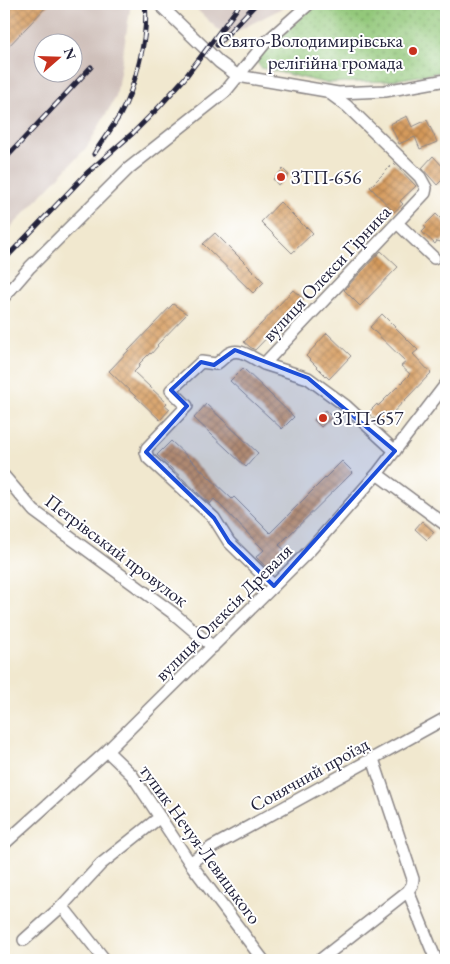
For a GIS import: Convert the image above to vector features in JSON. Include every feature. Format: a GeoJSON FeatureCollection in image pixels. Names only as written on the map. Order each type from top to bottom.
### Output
{"type":"FeatureCollection","features":[{"type":"Feature","properties":{"kind":"street"},"geometry":{"type":"LineString","coordinates":[[159,4],[219,62],[238,76],[328,92],[385,91],[446,80]]}},
{"type":"Feature","properties":{"kind":"street"},"geometry":{"type":"LineString","coordinates":[[4,297],[30,267],[129,168],[225,92],[265,43],[309,4]]}},
{"type":"Feature","properties":{"kind":"street","name":"вулиця Олекси Гірника"},"geometry":{"type":"LineString","coordinates":[[328,92],[347,106],[424,182],[425,193],[264,364],[308,378],[346,406],[395,450]]}},
{"type":"Feature","properties":{"kind":"street"},"geometry":{"type":"LineString","coordinates":[[397,224],[434,258]]}},
{"type":"Feature","properties":{"kind":"street"},"geometry":{"type":"LineString","coordinates":[[264,364],[235,350],[216,364],[201,362],[171,390],[187,406],[147,448],[146,452],[148,458],[214,518],[229,542],[274,586]]}},
{"type":"Feature","properties":{"kind":"street","name":"вулиця Олексія Древаля"},"geometry":{"type":"LineString","coordinates":[[4,844],[107,751],[310,550],[376,474],[446,384]]}},
{"type":"Feature","properties":{"kind":"street"},"geometry":{"type":"LineString","coordinates":[[376,474],[446,525]]}},
{"type":"Feature","properties":{"kind":"street","name":"Петрівський провулок"},"geometry":{"type":"LineString","coordinates":[[5,482],[34,511],[173,613],[213,647]]}},
{"type":"Feature","properties":{"kind":"street","name":"Сонячний проїзд"},"geometry":{"type":"LineString","coordinates":[[190,863],[212,847],[446,718]]}},
{"type":"Feature","properties":{"kind":"street","name":"тупик Нечуя-Левицького"},"geometry":{"type":"LineString","coordinates":[[107,751],[132,776],[190,863],[263,960]]}},
{"type":"Feature","properties":{"kind":"street"},"geometry":{"type":"LineString","coordinates":[[320,960],[408,891],[412,885],[413,879],[373,759]]}},
{"type":"Feature","properties":{"kind":"street"},"geometry":{"type":"LineString","coordinates":[[24,940],[62,906],[101,864],[160,817]]}},
{"type":"Feature","properties":{"kind":"street"},"geometry":{"type":"LineString","coordinates":[[408,891],[436,960]]}},
{"type":"Feature","properties":{"kind":"street"},"geometry":{"type":"LineString","coordinates":[[62,906],[105,960]]}},
{"type":"Feature","properties":{"kind":"highlighted area"},"geometry":{"type":"Polygon","coordinates":[[[235,350],[308,378],[395,451],[274,586],[229,542],[214,518],[146,452],[187,406],[171,390],[201,362],[214,365],[235,350]]]}},
{"type":"Feature","properties":{"kind":"shaded area"},"geometry":{"type":"Polygon","coordinates":[[[4,4],[131,4],[116,97],[87,147],[4,235],[4,4]]]}},
{"type":"Feature","properties":{"kind":"shaded area"},"geometry":{"type":"Polygon","coordinates":[[[191,4],[290,4],[226,37],[191,4]]]}},
{"type":"Feature","properties":{"kind":"green space"},"geometry":{"type":"Polygon","coordinates":[[[316,4],[440,4],[446,22],[446,71],[390,81],[325,83],[261,68],[257,62],[263,53],[316,4]]]}},
{"type":"Feature","properties":{"kind":"building"},"geometry":{"type":"Polygon","coordinates":[[[4,4],[49,4],[4,51],[4,4]]]}},
{"type":"Feature","properties":{"kind":"building"},"geometry":{"type":"Polygon","coordinates":[[[407,116],[412,127],[427,120],[437,142],[420,149],[415,137],[399,144],[390,124],[407,116]]]}},
{"type":"Feature","properties":{"kind":"building"},"geometry":{"type":"Polygon","coordinates":[[[433,156],[446,170],[446,176],[437,185],[422,168],[433,156]]]}},
{"type":"Feature","properties":{"kind":"building"},"geometry":{"type":"Polygon","coordinates":[[[394,163],[416,186],[400,201],[403,204],[394,212],[370,187],[394,163]]]}},
{"type":"Feature","properties":{"kind":"building","name":"ЗТП-656"},"geometry":{"type":"Polygon","coordinates":[[[283,169],[289,175],[278,185],[273,179],[283,169]]]}},
{"type":"Feature","properties":{"kind":"building"},"geometry":{"type":"Polygon","coordinates":[[[280,202],[313,233],[292,253],[261,222],[280,202]]]}},
{"type":"Feature","properties":{"kind":"building"},"geometry":{"type":"Polygon","coordinates":[[[436,214],[446,224],[446,237],[441,242],[437,241],[435,244],[422,232],[426,228],[424,226],[436,214]]]}},
{"type":"Feature","properties":{"kind":"building"},"geometry":{"type":"Polygon","coordinates":[[[215,233],[264,282],[253,293],[203,244],[215,233]]]}},
{"type":"Feature","properties":{"kind":"building"},"geometry":{"type":"Polygon","coordinates":[[[381,251],[398,267],[360,306],[344,290],[381,251]]]}},
{"type":"Feature","properties":{"kind":"building"},"geometry":{"type":"Polygon","coordinates":[[[293,290],[304,299],[255,350],[244,342],[293,290]]]}},
{"type":"Feature","properties":{"kind":"building"},"geometry":{"type":"Polygon","coordinates":[[[173,304],[187,314],[157,345],[151,354],[139,364],[141,365],[134,372],[167,403],[165,405],[170,409],[160,420],[109,371],[173,304]]]}},
{"type":"Feature","properties":{"kind":"building"},"geometry":{"type":"Polygon","coordinates":[[[382,314],[418,350],[413,354],[431,373],[381,425],[368,413],[377,404],[378,406],[410,374],[401,366],[406,362],[370,327],[382,314]]]}},
{"type":"Feature","properties":{"kind":"building"},"geometry":{"type":"Polygon","coordinates":[[[327,333],[351,356],[329,379],[306,356],[327,333]]]}},
{"type":"Feature","properties":{"kind":"building"},"geometry":{"type":"Polygon","coordinates":[[[243,368],[294,417],[282,429],[230,381],[243,368]]]}},
{"type":"Feature","properties":{"kind":"building"},"geometry":{"type":"Polygon","coordinates":[[[206,404],[258,453],[246,467],[194,418],[206,404]]]}},
{"type":"Feature","properties":{"kind":"building","name":"ЗТП-657"},"geometry":{"type":"Polygon","coordinates":[[[325,410],[332,417],[321,427],[314,420],[325,410]]]}},
{"type":"Feature","properties":{"kind":"building"},"geometry":{"type":"Polygon","coordinates":[[[171,441],[232,499],[234,497],[270,533],[342,461],[353,472],[279,545],[287,552],[269,570],[256,557],[264,550],[214,499],[210,504],[157,455],[171,441]]]}},
{"type":"Feature","properties":{"kind":"building"},"geometry":{"type":"Polygon","coordinates":[[[422,521],[434,532],[427,540],[415,529],[422,521]]]}},
{"type":"Feature","properties":{"kind":"railway"},"geometry":{"type":"LineString","coordinates":[[94,154],[120,115],[131,91],[143,46],[146,17],[145,4]]}},
{"type":"Feature","properties":{"kind":"railway"},"geometry":{"type":"LineString","coordinates":[[4,260],[87,173],[133,133],[159,107],[184,79],[239,4]]}},
{"type":"Feature","properties":{"kind":"railway"},"geometry":{"type":"LineString","coordinates":[[217,45],[256,4]]}},
{"type":"Feature","properties":{"kind":"railway"},"geometry":{"type":"LineString","coordinates":[[4,160],[91,67]]}},
{"type":"Feature","properties":{"kind":"place","name":"Свято-Володимирівська релігійна громада"},"geometry":{"type":"Point","coordinates":[413,51]}},
{"type":"Feature","properties":{"kind":"place","name":"ЗТП-656"},"geometry":{"type":"Point","coordinates":[281,177]}},
{"type":"Feature","properties":{"kind":"place","name":"ЗТП-657"},"geometry":{"type":"Point","coordinates":[323,418]}}]}
